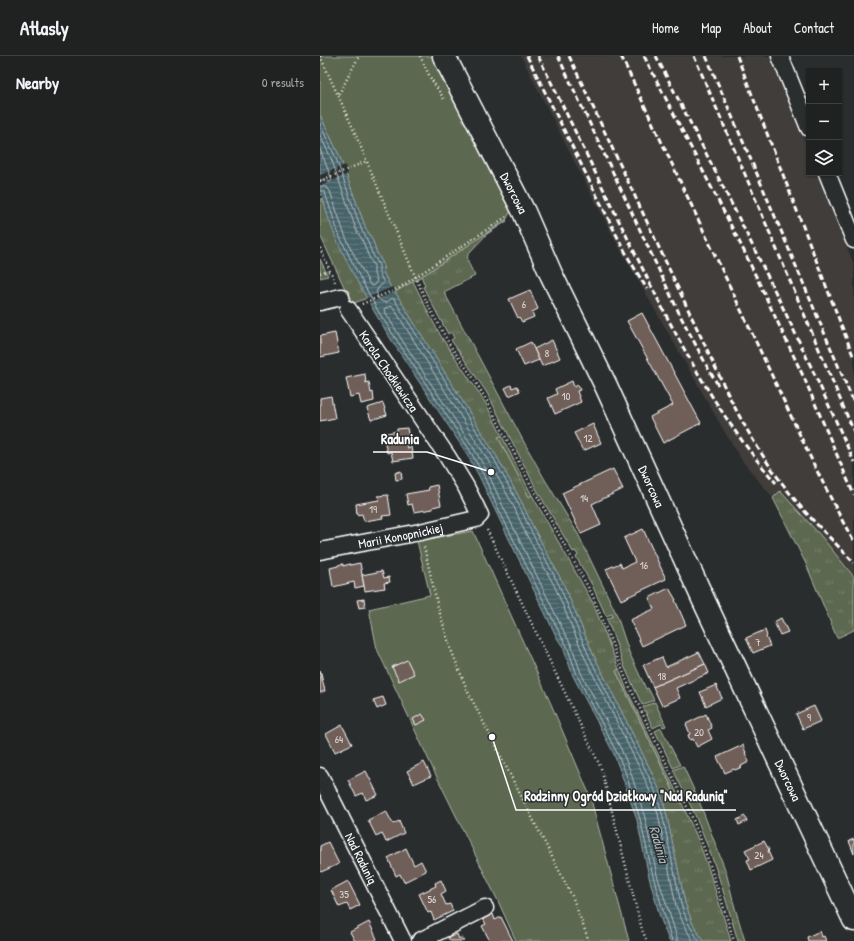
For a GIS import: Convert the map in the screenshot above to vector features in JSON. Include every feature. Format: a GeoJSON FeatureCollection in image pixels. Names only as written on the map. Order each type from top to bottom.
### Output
{"type":"FeatureCollection","features":[{"type":"Feature","properties":{"kind":"street","name":"Dworcowa"},"geometry":{"type":"LineString","coordinates":[[444,56],[524,212],[854,920]]}},
{"type":"Feature","properties":{"kind":"street"},"geometry":{"type":"LineString","coordinates":[[780,56],[806,121]]}},
{"type":"Feature","properties":{"kind":"street"},"geometry":{"type":"LineString","coordinates":[[828,176],[854,240]]}},
{"type":"Feature","properties":{"kind":"street"},"geometry":{"type":"LineString","coordinates":[[320,302],[350,304]]}},
{"type":"Feature","properties":{"kind":"street","name":"Karola Chodkiewicza"},"geometry":{"type":"LineString","coordinates":[[350,304],[447,456],[466,487],[480,515]]}},
{"type":"Feature","properties":{"kind":"street","name":"Marii Konopnickiej"},"geometry":{"type":"LineString","coordinates":[[320,552],[420,532],[476,519],[480,515]]}},
{"type":"Feature","properties":{"kind":"street","name":"Nad Radunią"},"geometry":{"type":"LineString","coordinates":[[320,776],[403,941]]}},
{"type":"Feature","properties":{"kind":"street"},"geometry":{"type":"LineString","coordinates":[[420,941],[485,908]]}},
{"type":"Feature","properties":{"kind":"path"},"geometry":{"type":"LineString","coordinates":[[320,56],[338,94],[430,309],[451,347],[474,379],[487,401],[526,476],[592,594],[626,679],[707,853],[734,941]]}},
{"type":"Feature","properties":{"kind":"path"},"geometry":{"type":"LineString","coordinates":[[338,94],[359,56]]}},
{"type":"Feature","properties":{"kind":"path"},"geometry":{"type":"LineString","coordinates":[[320,181],[367,161]]}},
{"type":"Feature","properties":{"kind":"path"},"geometry":{"type":"LineString","coordinates":[[350,304],[399,288],[507,216]]}},
{"type":"Feature","properties":{"kind":"path"},"geometry":{"type":"LineString","coordinates":[[320,248],[331,271],[320,273]]}},
{"type":"Feature","properties":{"kind":"path"},"geometry":{"type":"LineString","coordinates":[[480,515],[600,768],[642,930],[647,941]]}},
{"type":"Feature","properties":{"kind":"path"},"geometry":{"type":"LineString","coordinates":[[422,542],[438,607],[450,647],[468,692],[572,896],[589,941]]}},
{"type":"Feature","properties":{"kind":"shaded area"},"geometry":{"type":"Polygon","coordinates":[[[521,56],[771,56],[806,144],[806,176],[819,176],[854,265],[854,577],[821,536],[780,492],[773,498],[743,462],[618,245],[521,56]]]}},
{"type":"Feature","properties":{"kind":"green space"},"geometry":{"type":"Polygon","coordinates":[[[320,56],[436,56],[513,207],[506,220],[427,273],[395,292],[391,288],[383,272],[383,264],[366,229],[339,155],[320,115],[320,56]]]}},
{"type":"Feature","properties":{"kind":"green space"},"geometry":{"type":"Polygon","coordinates":[[[323,198],[331,224],[342,249],[367,298],[352,304],[320,235],[320,199],[323,198]]]}},
{"type":"Feature","properties":{"kind":"green space"},"geometry":{"type":"Polygon","coordinates":[[[506,220],[507,221],[487,234],[468,254],[469,263],[475,276],[444,292],[525,444],[578,534],[616,613],[629,652],[646,689],[648,688],[654,700],[642,705],[625,668],[607,619],[613,616],[612,614],[606,616],[592,585],[576,557],[578,555],[575,551],[573,552],[538,492],[487,393],[451,340],[454,338],[451,332],[448,334],[423,287],[425,286],[421,276],[506,220]]]}},
{"type":"Feature","properties":{"kind":"green space"},"geometry":{"type":"Polygon","coordinates":[[[320,259],[328,276],[320,278],[320,259]]]}},
{"type":"Feature","properties":{"kind":"green space"},"geometry":{"type":"Polygon","coordinates":[[[413,281],[442,338],[486,404],[502,436],[499,437],[529,496],[532,495],[593,603],[619,669],[616,671],[676,796],[678,795],[697,837],[731,941],[703,941],[692,922],[685,903],[666,812],[660,791],[593,654],[563,583],[522,503],[497,457],[395,292],[413,281]]]}},
{"type":"Feature","properties":{"kind":"green space"},"geometry":{"type":"Polygon","coordinates":[[[502,436],[532,495],[529,497],[498,437],[502,436]]]}},
{"type":"Feature","properties":{"kind":"green space"},"geometry":{"type":"Polygon","coordinates":[[[780,491],[821,536],[854,577],[854,630],[837,638],[806,564],[773,498],[780,491]]]}},
{"type":"Feature","properties":{"kind":"green space"},"geometry":{"type":"Polygon","coordinates":[[[473,531],[551,704],[590,796],[629,941],[516,941],[377,649],[369,609],[430,595],[417,541],[473,531]]]}},
{"type":"Feature","properties":{"kind":"green space"},"geometry":{"type":"Polygon","coordinates":[[[619,669],[627,690],[678,795],[676,796],[616,671],[619,669]]]}},
{"type":"Feature","properties":{"kind":"green space"},"geometry":{"type":"Polygon","coordinates":[[[655,702],[666,726],[663,727],[661,724],[653,728],[643,707],[655,702]]]}},
{"type":"Feature","properties":{"kind":"green space"},"geometry":{"type":"Polygon","coordinates":[[[661,728],[680,765],[673,768],[655,731],[661,728]]]}},
{"type":"Feature","properties":{"kind":"green space"},"geometry":{"type":"Polygon","coordinates":[[[683,766],[699,801],[726,872],[745,941],[738,941],[711,854],[695,815],[673,770],[683,766]]]}},
{"type":"Feature","properties":{"kind":"water"},"geometry":{"type":"Polygon","coordinates":[[[320,115],[339,155],[366,229],[383,264],[383,272],[391,288],[395,292],[497,457],[522,503],[563,583],[593,654],[651,771],[660,791],[666,812],[685,903],[692,922],[703,941],[669,941],[660,917],[649,877],[637,820],[613,752],[573,676],[563,647],[557,638],[479,476],[465,451],[375,313],[351,270],[335,236],[320,191],[320,115]]]}},
{"type":"Feature","properties":{"kind":"pier"},"geometry":{"type":"Polygon","coordinates":[[[345,165],[348,174],[320,186],[320,175],[345,165]]]}},
{"type":"Feature","properties":{"kind":"pier"},"geometry":{"type":"Polygon","coordinates":[[[392,287],[396,291],[368,304],[365,299],[392,287]]]}},
{"type":"Feature","properties":{"kind":"building"},"geometry":{"type":"Polygon","coordinates":[[[530,290],[538,309],[532,312],[534,317],[522,322],[519,317],[518,318],[509,299],[530,290]]]}},
{"type":"Feature","properties":{"kind":"building"},"geometry":{"type":"Polygon","coordinates":[[[642,313],[701,423],[663,443],[650,417],[673,405],[627,321],[642,313]]]}},
{"type":"Feature","properties":{"kind":"building"},"geometry":{"type":"Polygon","coordinates":[[[335,333],[339,353],[320,357],[320,336],[335,333]]]}},
{"type":"Feature","properties":{"kind":"building"},"geometry":{"type":"Polygon","coordinates":[[[552,340],[560,358],[542,366],[534,349],[552,340]]]}},
{"type":"Feature","properties":{"kind":"building"},"geometry":{"type":"Polygon","coordinates":[[[531,342],[539,360],[524,366],[516,349],[531,342]]]}},
{"type":"Feature","properties":{"kind":"building"},"geometry":{"type":"Polygon","coordinates":[[[365,374],[366,383],[369,382],[371,393],[373,392],[374,401],[361,404],[359,395],[350,397],[346,378],[365,374]]]}},
{"type":"Feature","properties":{"kind":"building"},"geometry":{"type":"Polygon","coordinates":[[[572,381],[574,387],[578,385],[580,390],[577,391],[581,402],[555,414],[548,398],[557,394],[555,389],[572,381]]]}},
{"type":"Feature","properties":{"kind":"building"},"geometry":{"type":"Polygon","coordinates":[[[511,385],[512,388],[517,386],[520,391],[509,396],[505,388],[511,385]]]}},
{"type":"Feature","properties":{"kind":"building"},"geometry":{"type":"Polygon","coordinates":[[[331,396],[335,418],[320,421],[320,398],[331,396]]]}},
{"type":"Feature","properties":{"kind":"building"},"geometry":{"type":"Polygon","coordinates":[[[383,403],[387,415],[371,420],[367,408],[383,403]]]}},
{"type":"Feature","properties":{"kind":"building"},"geometry":{"type":"Polygon","coordinates":[[[593,424],[601,443],[583,451],[574,433],[593,424]]]}},
{"type":"Feature","properties":{"kind":"building"},"geometry":{"type":"Polygon","coordinates":[[[407,428],[409,438],[405,438],[407,448],[411,447],[413,458],[393,461],[391,452],[387,453],[383,434],[397,431],[397,429],[407,428]]]}},
{"type":"Feature","properties":{"kind":"building"},"geometry":{"type":"Polygon","coordinates":[[[613,469],[623,489],[592,504],[601,525],[581,534],[562,493],[613,469]]]}},
{"type":"Feature","properties":{"kind":"building"},"geometry":{"type":"Polygon","coordinates":[[[401,471],[402,479],[396,480],[395,473],[401,471]]]}},
{"type":"Feature","properties":{"kind":"building"},"geometry":{"type":"Polygon","coordinates":[[[437,485],[441,505],[433,507],[433,509],[414,512],[412,504],[408,505],[406,494],[429,490],[428,487],[437,485]]]}},
{"type":"Feature","properties":{"kind":"building"},"geometry":{"type":"Polygon","coordinates":[[[388,495],[391,515],[364,521],[362,514],[357,515],[356,504],[379,500],[378,496],[388,495]]]}},
{"type":"Feature","properties":{"kind":"building"},"geometry":{"type":"Polygon","coordinates":[[[643,529],[666,579],[621,600],[606,569],[620,563],[622,568],[635,562],[624,538],[643,529]]]}},
{"type":"Feature","properties":{"kind":"building"},"geometry":{"type":"Polygon","coordinates":[[[360,563],[364,586],[355,588],[354,582],[333,587],[330,568],[343,564],[343,566],[360,563]]]}},
{"type":"Feature","properties":{"kind":"building"},"geometry":{"type":"Polygon","coordinates":[[[382,571],[384,578],[389,577],[390,582],[384,583],[385,588],[365,591],[362,575],[382,571]]]}},
{"type":"Feature","properties":{"kind":"building"},"geometry":{"type":"Polygon","coordinates":[[[669,588],[676,600],[686,625],[642,646],[630,620],[654,609],[649,598],[669,588]]]}},
{"type":"Feature","properties":{"kind":"building"},"geometry":{"type":"Polygon","coordinates":[[[364,599],[365,607],[359,608],[357,600],[364,599]]]}},
{"type":"Feature","properties":{"kind":"building"},"geometry":{"type":"Polygon","coordinates":[[[781,618],[788,632],[780,635],[774,622],[781,618]]]}},
{"type":"Feature","properties":{"kind":"building"},"geometry":{"type":"Polygon","coordinates":[[[765,630],[770,646],[753,653],[746,638],[765,630]]]}},
{"type":"Feature","properties":{"kind":"building"},"geometry":{"type":"Polygon","coordinates":[[[699,652],[705,664],[653,687],[643,665],[662,657],[666,667],[699,652]]]}},
{"type":"Feature","properties":{"kind":"building"},"geometry":{"type":"Polygon","coordinates":[[[407,660],[414,674],[399,681],[392,667],[407,660]]]}},
{"type":"Feature","properties":{"kind":"building"},"geometry":{"type":"Polygon","coordinates":[[[705,664],[709,673],[676,688],[680,698],[662,706],[653,687],[705,664]]]}},
{"type":"Feature","properties":{"kind":"building"},"geometry":{"type":"Polygon","coordinates":[[[320,670],[325,691],[320,693],[320,670]]]}},
{"type":"Feature","properties":{"kind":"building"},"geometry":{"type":"Polygon","coordinates":[[[716,685],[722,698],[706,706],[700,692],[716,685]]]}},
{"type":"Feature","properties":{"kind":"building"},"geometry":{"type":"Polygon","coordinates":[[[383,697],[386,705],[377,709],[373,700],[383,697]]]}},
{"type":"Feature","properties":{"kind":"building"},"geometry":{"type":"Polygon","coordinates":[[[814,706],[821,721],[803,729],[796,714],[814,706]]]}},
{"type":"Feature","properties":{"kind":"building"},"geometry":{"type":"Polygon","coordinates":[[[422,714],[426,720],[416,725],[413,719],[422,714]]]}},
{"type":"Feature","properties":{"kind":"building"},"geometry":{"type":"Polygon","coordinates":[[[706,714],[712,728],[708,730],[712,739],[697,747],[693,739],[690,740],[688,735],[690,734],[686,724],[706,714]]]}},
{"type":"Feature","properties":{"kind":"building"},"geometry":{"type":"Polygon","coordinates":[[[342,725],[352,744],[335,752],[326,734],[342,725]]]}},
{"type":"Feature","properties":{"kind":"building"},"geometry":{"type":"Polygon","coordinates":[[[743,745],[749,762],[741,766],[742,767],[725,773],[717,757],[743,745]]]}},
{"type":"Feature","properties":{"kind":"building"},"geometry":{"type":"Polygon","coordinates":[[[424,762],[431,776],[414,784],[407,771],[424,762]]]}},
{"type":"Feature","properties":{"kind":"building"},"geometry":{"type":"Polygon","coordinates":[[[366,771],[378,795],[366,800],[363,793],[356,796],[348,780],[366,771]]]}},
{"type":"Feature","properties":{"kind":"building"},"geometry":{"type":"Polygon","coordinates":[[[386,811],[393,824],[399,821],[404,833],[386,842],[382,833],[376,836],[368,820],[386,811]]]}},
{"type":"Feature","properties":{"kind":"building"},"geometry":{"type":"Polygon","coordinates":[[[745,816],[747,821],[739,825],[737,820],[745,816]]]}},
{"type":"Feature","properties":{"kind":"building"},"geometry":{"type":"Polygon","coordinates":[[[854,839],[854,854],[849,841],[854,839]]]}},
{"type":"Feature","properties":{"kind":"building"},"geometry":{"type":"Polygon","coordinates":[[[764,841],[772,860],[751,870],[747,860],[750,859],[745,850],[764,841]]]}},
{"type":"Feature","properties":{"kind":"building"},"geometry":{"type":"Polygon","coordinates":[[[328,842],[339,864],[321,872],[320,846],[328,842]]]}},
{"type":"Feature","properties":{"kind":"building"},"geometry":{"type":"Polygon","coordinates":[[[406,848],[414,865],[421,861],[426,871],[404,882],[400,874],[396,876],[388,858],[406,848]]]}},
{"type":"Feature","properties":{"kind":"building"},"geometry":{"type":"Polygon","coordinates":[[[441,880],[446,891],[441,894],[446,905],[450,904],[453,911],[434,920],[431,912],[428,913],[419,894],[436,886],[435,883],[441,880]]]}},
{"type":"Feature","properties":{"kind":"building"},"geometry":{"type":"Polygon","coordinates":[[[348,881],[360,905],[350,910],[347,904],[339,907],[331,890],[348,881]]]}},
{"type":"Feature","properties":{"kind":"building"},"geometry":{"type":"Polygon","coordinates":[[[493,914],[495,920],[501,917],[513,941],[490,941],[482,926],[486,924],[483,919],[493,914]]]}},
{"type":"Feature","properties":{"kind":"building"},"geometry":{"type":"Polygon","coordinates":[[[369,922],[377,939],[374,941],[355,941],[350,932],[369,922]]]}},
{"type":"Feature","properties":{"kind":"building"},"geometry":{"type":"Polygon","coordinates":[[[820,931],[822,937],[824,936],[826,941],[808,941],[807,937],[820,931]]]}},
{"type":"Feature","properties":{"kind":"building"},"geometry":{"type":"Polygon","coordinates":[[[457,934],[459,939],[462,937],[464,941],[450,941],[448,938],[457,934]]]}},
{"type":"Feature","properties":{"kind":"railway"},"geometry":{"type":"LineString","coordinates":[[527,56],[617,236],[647,289]]}},
{"type":"Feature","properties":{"kind":"railway"},"geometry":{"type":"LineString","coordinates":[[538,56],[678,338],[713,398],[753,456],[776,483]]}},
{"type":"Feature","properties":{"kind":"railway"},"geometry":{"type":"LineString","coordinates":[[558,56],[681,317],[718,385]]}},
{"type":"Feature","properties":{"kind":"railway"},"geometry":{"type":"LineString","coordinates":[[569,56],[741,419],[767,461],[796,501],[854,563]]}},
{"type":"Feature","properties":{"kind":"railway"},"geometry":{"type":"LineString","coordinates":[[621,56],[816,469],[854,542]]}},
{"type":"Feature","properties":{"kind":"railway"},"geometry":{"type":"LineString","coordinates":[[644,56],[744,251],[805,380],[854,495]]}},
{"type":"Feature","properties":{"kind":"railway"},"geometry":{"type":"LineString","coordinates":[[656,56],[783,308],[854,462]]}},
{"type":"Feature","properties":{"kind":"railway"},"geometry":{"type":"LineString","coordinates":[[694,56],[854,432]]}},
{"type":"Feature","properties":{"kind":"railway"},"geometry":{"type":"LineString","coordinates":[[706,56],[854,403]]}},
{"type":"Feature","properties":{"kind":"railway"},"geometry":{"type":"LineString","coordinates":[[737,56],[854,358]]}},
{"type":"Feature","properties":{"kind":"place","name":"Radunia"},"geometry":{"type":"Point","coordinates":[491,472]}},
{"type":"Feature","properties":{"kind":"place","name":"Rodzinny Ogród Działkowy \"Nad Radunią\""},"geometry":{"type":"Point","coordinates":[492,737]}}]}
